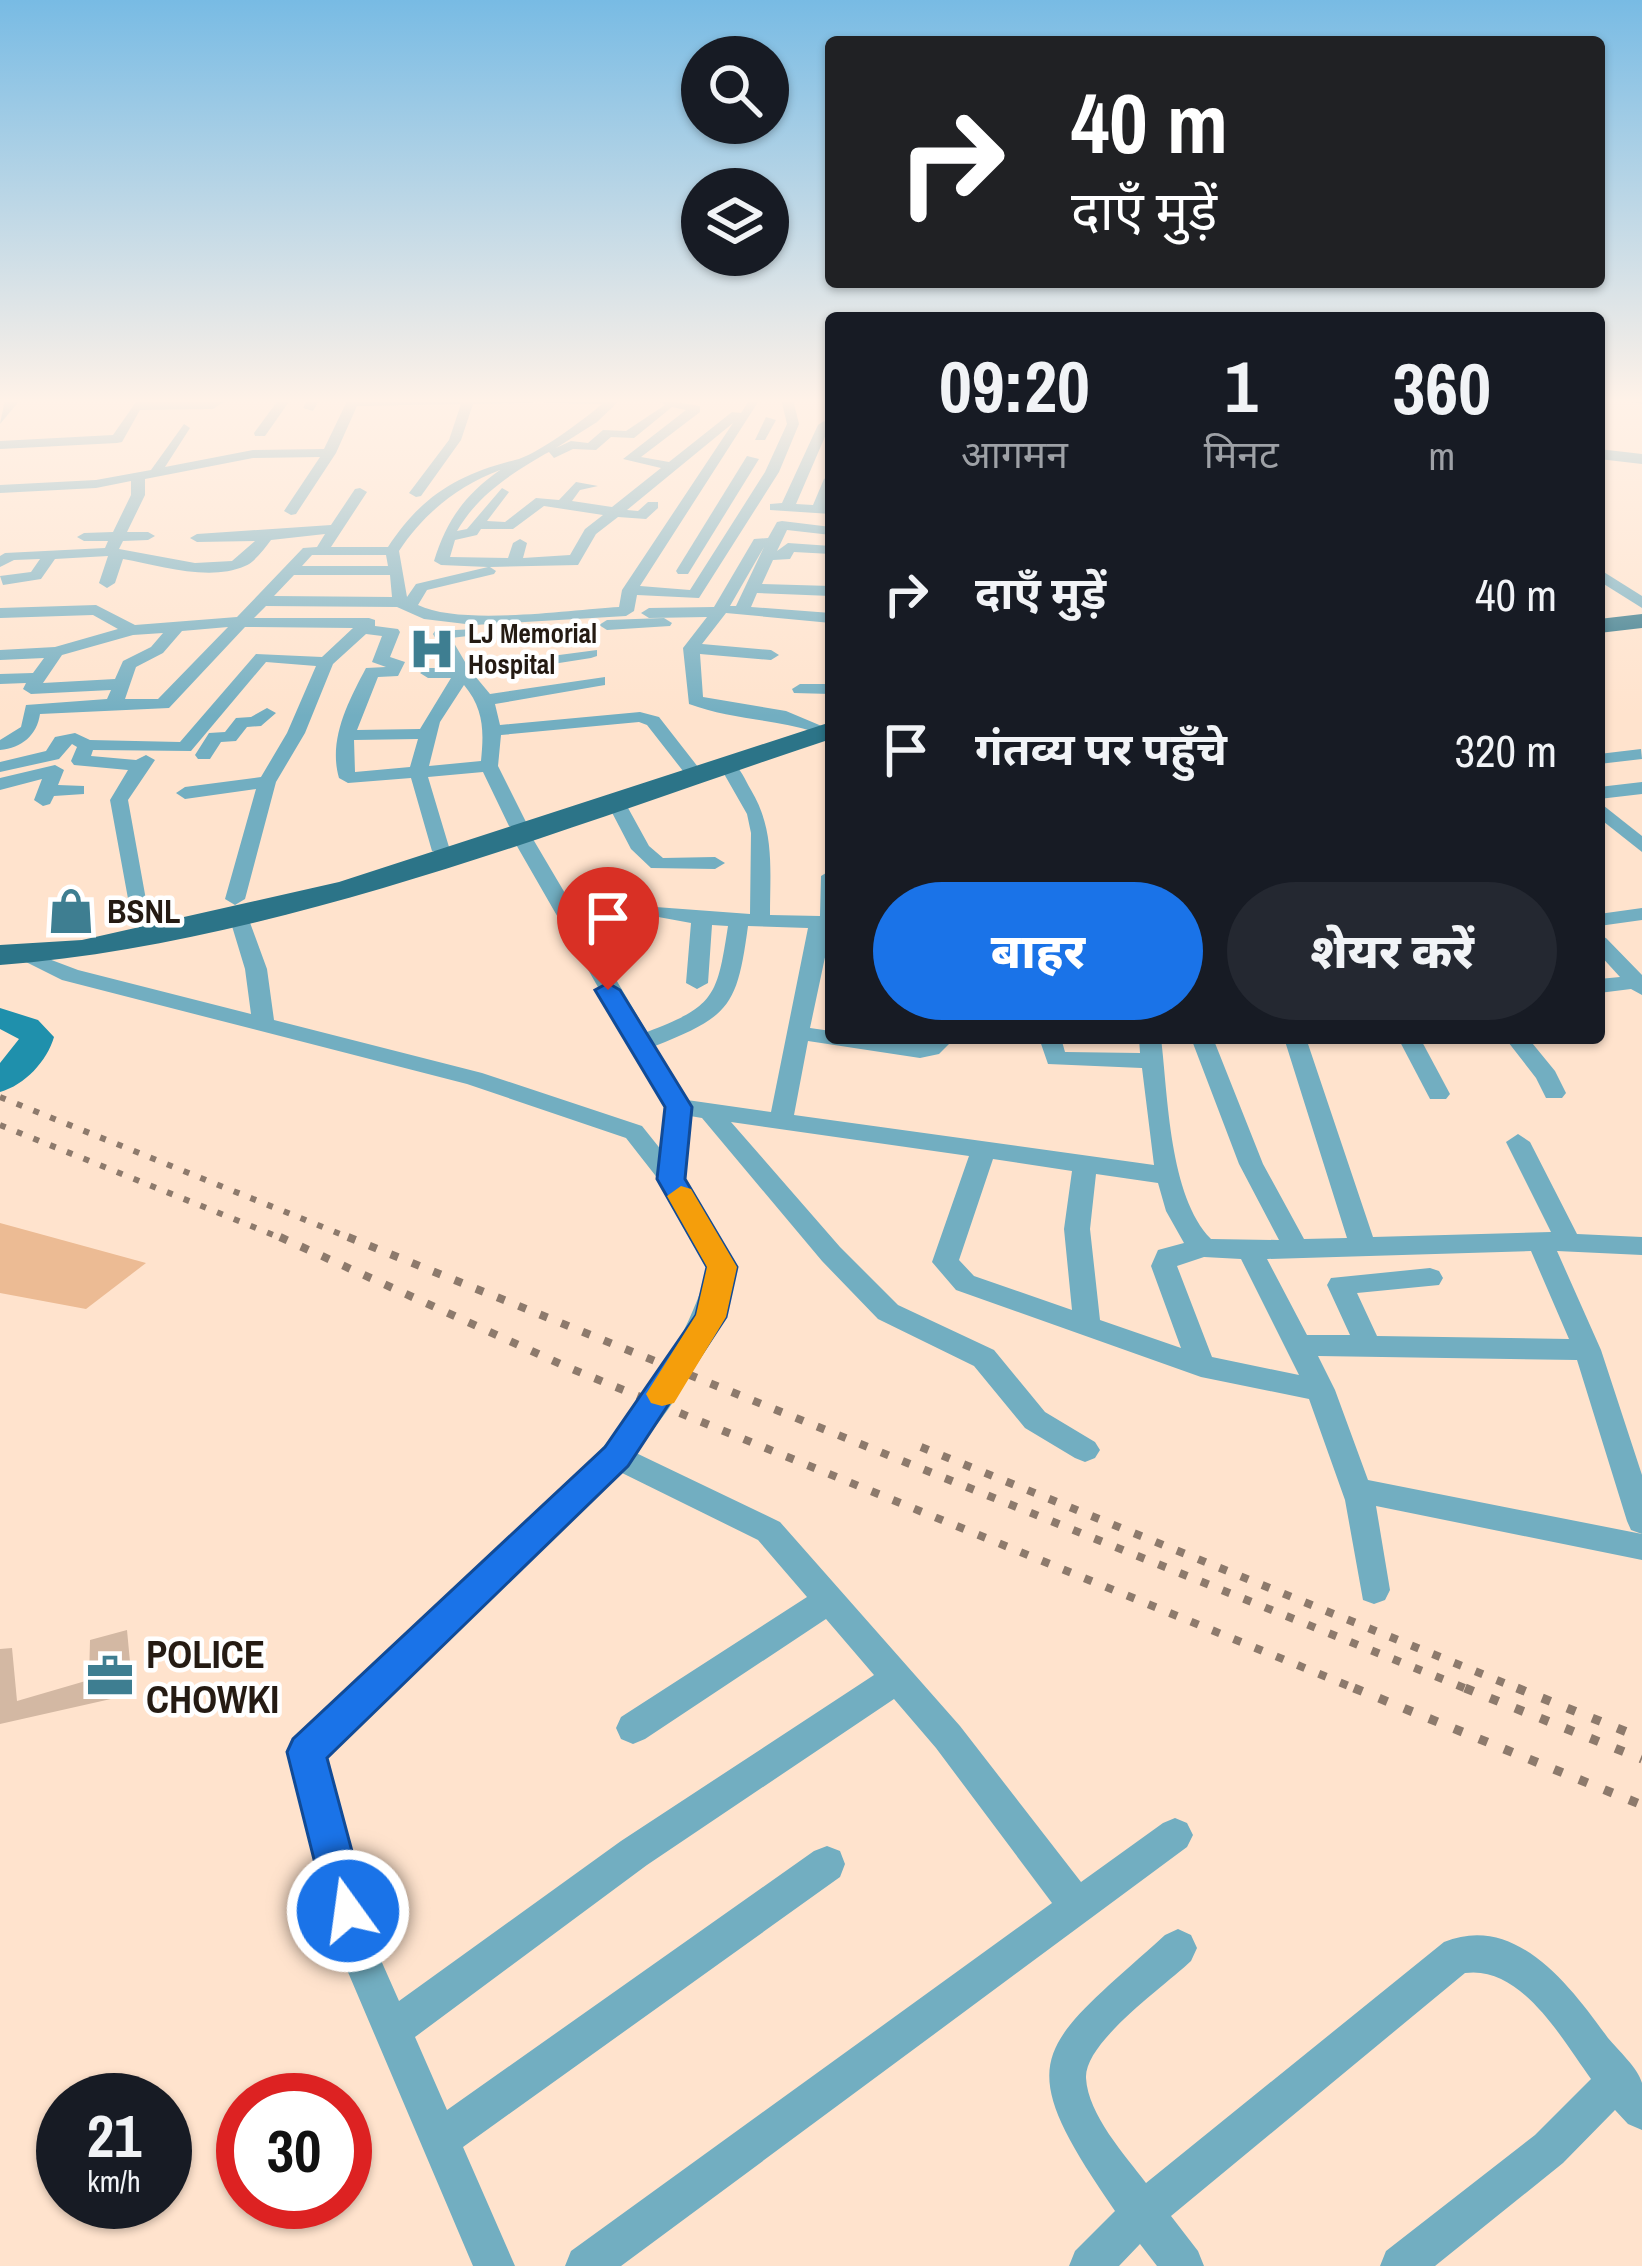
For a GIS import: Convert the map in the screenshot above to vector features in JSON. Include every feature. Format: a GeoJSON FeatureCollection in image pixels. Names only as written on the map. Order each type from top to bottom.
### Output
{"type":"FeatureCollection","features":[{"type":"Feature","properties":{"kind":"main road"},"geometry":{"type":"LineString","coordinates":[[1605,625],[1642,621]]}},
{"type":"Feature","properties":{"kind":"main road"},"geometry":{"type":"LineString","coordinates":[[1605,637],[1642,632]]}},
{"type":"Feature","properties":{"kind":"main road"},"geometry":{"type":"LineString","coordinates":[[8,950],[82,950],[615,801],[728,765],[825,726]]}},
{"type":"Feature","properties":{"kind":"main road"},"geometry":{"type":"LineString","coordinates":[[8,950],[28,940],[347,889],[689,767],[825,726]]}},
{"type":"Feature","properties":{"kind":"main road"},"geometry":{"type":"LineString","coordinates":[[0,1081],[32,1053],[37,1037],[3,1019]]}},
{"type":"Feature","properties":{"kind":"street"},"geometry":{"type":"LineString","coordinates":[[106,583],[113,548],[133,505]]}},
{"type":"Feature","properties":{"kind":"street"},"geometry":{"type":"LineString","coordinates":[[291,511],[295,505]]}},
{"type":"Feature","properties":{"kind":"street"},"geometry":{"type":"LineString","coordinates":[[321,551],[351,505]]}},
{"type":"Feature","properties":{"kind":"street"},"geometry":{"type":"LineString","coordinates":[[2,762],[9,745],[29,729],[32,709],[164,704],[308,551],[392,551],[433,505]]}},
{"type":"Feature","properties":{"kind":"street"},"geometry":{"type":"LineString","coordinates":[[470,505],[454,520],[441,561],[574,560],[590,532],[626,505]]}},
{"type":"Feature","properties":{"kind":"street"},"geometry":{"type":"LineString","coordinates":[[445,538],[472,532],[493,505]]}},
{"type":"Feature","properties":{"kind":"street"},"geometry":{"type":"LineString","coordinates":[[476,525],[508,526],[537,505]]}},
{"type":"Feature","properties":{"kind":"street"},"geometry":{"type":"LineString","coordinates":[[562,505],[641,516],[653,506]]}},
{"type":"Feature","properties":{"kind":"street"},"geometry":{"type":"LineString","coordinates":[[625,625],[630,590],[686,505]]}},
{"type":"Feature","properties":{"kind":"street"},"geometry":{"type":"LineString","coordinates":[[683,571],[722,505]]}},
{"type":"Feature","properties":{"kind":"street"},"geometry":{"type":"LineString","coordinates":[[630,590],[694,595],[739,528],[748,505]]}},
{"type":"Feature","properties":{"kind":"street"},"geometry":{"type":"LineString","coordinates":[[755,505],[825,510]]}},
{"type":"Feature","properties":{"kind":"street"},"geometry":{"type":"LineString","coordinates":[[675,522],[739,528],[773,544],[785,556],[788,547],[825,550]]}},
{"type":"Feature","properties":{"kind":"street"},"geometry":{"type":"LineString","coordinates":[[750,593],[782,525],[825,530]]}},
{"type":"Feature","properties":{"kind":"street"},"geometry":{"type":"LineString","coordinates":[[197,538],[335,529]]}},
{"type":"Feature","properties":{"kind":"street"},"geometry":{"type":"LineString","coordinates":[[2,572],[36,576],[42,555],[113,548],[148,536]]}},
{"type":"Feature","properties":{"kind":"street"},"geometry":{"type":"LineString","coordinates":[[244,562],[267,536]]}},
{"type":"Feature","properties":{"kind":"street"},"geometry":{"type":"LineString","coordinates":[[773,544],[759,542],[720,611],[691,648],[695,700],[710,707],[791,716],[825,726]]}},
{"type":"Feature","properties":{"kind":"street"},"geometry":{"type":"LineString","coordinates":[[264,1027],[256,969],[237,906],[267,782],[296,733],[326,662],[364,626],[405,604],[421,587],[479,575],[507,563],[520,543]]}},
{"type":"Feature","properties":{"kind":"street"},"geometry":{"type":"LineString","coordinates":[[113,548],[195,567],[244,562],[290,571],[397,570]]}},
{"type":"Feature","properties":{"kind":"street"},"geometry":{"type":"LineString","coordinates":[[392,551],[405,604]]}},
{"type":"Feature","properties":{"kind":"street"},"geometry":{"type":"LineString","coordinates":[[330,600],[334,572]]}},
{"type":"Feature","properties":{"kind":"street"},"geometry":{"type":"LineString","coordinates":[[1605,578],[1642,603]]}},
{"type":"Feature","properties":{"kind":"street"},"geometry":{"type":"LineString","coordinates":[[750,593],[825,579]]}},
{"type":"Feature","properties":{"kind":"street"},"geometry":{"type":"LineString","coordinates":[[750,593],[825,591]]}},
{"type":"Feature","properties":{"kind":"street"},"geometry":{"type":"LineString","coordinates":[[750,593],[776,598]]}},
{"type":"Feature","properties":{"kind":"street"},"geometry":{"type":"LineString","coordinates":[[263,601],[405,604],[424,614],[474,620],[625,625],[720,611],[825,618]]}},
{"type":"Feature","properties":{"kind":"street"},"geometry":{"type":"LineString","coordinates":[[0,613],[96,610],[132,630]]}},
{"type":"Feature","properties":{"kind":"street"},"geometry":{"type":"LineString","coordinates":[[0,655],[56,652],[132,630],[241,622],[364,626],[392,632],[380,662],[432,662],[418,696]]}},
{"type":"Feature","properties":{"kind":"street"},"geometry":{"type":"LineString","coordinates":[[664,622],[440,634],[463,673],[487,700],[493,730],[489,766],[518,828],[679,1107],[671,1179]]}},
{"type":"Feature","properties":{"kind":"street"},"geometry":{"type":"LineString","coordinates":[[114,704],[130,664],[158,650],[177,627]]}},
{"type":"Feature","properties":{"kind":"street"},"geometry":{"type":"LineString","coordinates":[[287,658],[302,637]]}},
{"type":"Feature","properties":{"kind":"street"},"geometry":{"type":"LineString","coordinates":[[691,648],[771,656]]}},
{"type":"Feature","properties":{"kind":"street"},"geometry":{"type":"LineString","coordinates":[[56,652],[31,689],[122,684]]}},
{"type":"Feature","properties":{"kind":"street"},"geometry":{"type":"LineString","coordinates":[[428,673],[463,673],[591,653]]}},
{"type":"Feature","properties":{"kind":"street"},"geometry":{"type":"LineString","coordinates":[[2,762],[53,755],[61,741],[75,738],[86,745],[180,754],[262,657],[326,662]]}},
{"type":"Feature","properties":{"kind":"street"},"geometry":{"type":"LineString","coordinates":[[202,662],[247,672]]}},
{"type":"Feature","properties":{"kind":"street"},"geometry":{"type":"LineString","coordinates":[[397,662],[392,673],[372,672],[345,735],[348,778],[489,766]]}},
{"type":"Feature","properties":{"kind":"street"},"geometry":{"type":"LineString","coordinates":[[439,847],[418,772],[428,734],[463,673]]}},
{"type":"Feature","properties":{"kind":"street"},"geometry":{"type":"LineString","coordinates":[[0,679],[38,678]]}},
{"type":"Feature","properties":{"kind":"street"},"geometry":{"type":"LineString","coordinates":[[487,700],[599,681]]}},
{"type":"Feature","properties":{"kind":"street"},"geometry":{"type":"LineString","coordinates":[[800,689],[825,688]]}},
{"type":"Feature","properties":{"kind":"street"},"geometry":{"type":"LineString","coordinates":[[204,755],[215,736],[230,736],[242,722],[255,722],[267,713],[307,701]]}},
{"type":"Feature","properties":{"kind":"street"},"geometry":{"type":"LineString","coordinates":[[264,739],[267,713]]}},
{"type":"Feature","properties":{"kind":"street"},"geometry":{"type":"LineString","coordinates":[[493,730],[640,717],[652,721],[689,767]]}},
{"type":"Feature","properties":{"kind":"street"},"geometry":{"type":"LineString","coordinates":[[345,735],[428,734]]}},
{"type":"Feature","properties":{"kind":"street"},"geometry":{"type":"LineString","coordinates":[[86,745],[80,761],[146,760],[119,800],[140,922]]}},
{"type":"Feature","properties":{"kind":"street"},"geometry":{"type":"LineString","coordinates":[[1605,758],[1641,754]]}},
{"type":"Feature","properties":{"kind":"street"},"geometry":{"type":"LineString","coordinates":[[0,784],[55,770],[44,795],[84,789],[110,764]]}},
{"type":"Feature","properties":{"kind":"street"},"geometry":{"type":"LineString","coordinates":[[643,1042],[709,1017],[729,993],[749,919],[761,832],[728,765]]}},
{"type":"Feature","properties":{"kind":"street"},"geometry":{"type":"LineString","coordinates":[[184,793],[267,782]]}},
{"type":"Feature","properties":{"kind":"street"},"geometry":{"type":"LineString","coordinates":[[1605,792],[1642,788]]}},
{"type":"Feature","properties":{"kind":"street"},"geometry":{"type":"LineString","coordinates":[[615,801],[641,849],[653,861],[716,862]]}},
{"type":"Feature","properties":{"kind":"street"},"geometry":{"type":"LineString","coordinates":[[1605,813],[1642,846]]}},
{"type":"Feature","properties":{"kind":"street"},"geometry":{"type":"LineString","coordinates":[[649,910],[702,919],[825,923]]}},
{"type":"Feature","properties":{"kind":"street"},"geometry":{"type":"LineString","coordinates":[[1605,919],[1642,914]]}},
{"type":"Feature","properties":{"kind":"street"},"geometry":{"type":"LineString","coordinates":[[697,983],[702,919]]}},
{"type":"Feature","properties":{"kind":"street"},"geometry":{"type":"LineString","coordinates":[[782,1118],[825,931]]}},
{"type":"Feature","properties":{"kind":"street"},"geometry":{"type":"LineString","coordinates":[[1605,948],[1639,985]]}},
{"type":"Feature","properties":{"kind":"street"},"geometry":{"type":"LineString","coordinates":[[8,950],[70,975],[475,1078],[634,1132],[671,1179],[722,1267],[711,1317],[698,1342],[616,1457],[307,1752],[358,1951],[494,2266]]}},
{"type":"Feature","properties":{"kind":"street"},"geometry":{"type":"LineString","coordinates":[[1605,986],[1639,985]]}},
{"type":"Feature","properties":{"kind":"street"},"geometry":{"type":"LineString","coordinates":[[798,1033],[825,1036]]}},
{"type":"Feature","properties":{"kind":"street"},"geometry":{"type":"LineString","coordinates":[[886,1044],[920,1051],[937,1044]]}},
{"type":"Feature","properties":{"kind":"street"},"geometry":{"type":"LineString","coordinates":[[1052,1044],[1056,1059],[1152,1050],[1169,1176],[1186,1230],[1204,1248]]}},
{"type":"Feature","properties":{"kind":"street"},"geometry":{"type":"LineString","coordinates":[[1204,1044],[1251,1164],[1297,1249]]}},
{"type":"Feature","properties":{"kind":"street"},"geometry":{"type":"LineString","coordinates":[[1297,1044],[1363,1246]]}},
{"type":"Feature","properties":{"kind":"street"},"geometry":{"type":"LineString","coordinates":[[1412,1044],[1438,1094]]}},
{"type":"Feature","properties":{"kind":"street"},"geometry":{"type":"LineString","coordinates":[[1521,1044],[1547,1076],[1554,1093]]}},
{"type":"Feature","properties":{"kind":"street"},"geometry":{"type":"LineString","coordinates":[[679,1107],[1169,1176]]}},
{"type":"Feature","properties":{"kind":"street"},"geometry":{"type":"LineString","coordinates":[[712,1115],[888,1312],[984,1358],[1035,1420],[1085,1450]]}},
{"type":"Feature","properties":{"kind":"street"},"geometry":{"type":"LineString","coordinates":[[1517,1142],[1554,1241],[1642,1521]]}},
{"type":"Feature","properties":{"kind":"street"},"geometry":{"type":"LineString","coordinates":[[984,1149],[945,1262],[964,1283],[1201,1366],[1321,1390]]}},
{"type":"Feature","properties":{"kind":"street"},"geometry":{"type":"LineString","coordinates":[[1085,1164],[1077,1229],[1087,1326]]}},
{"type":"Feature","properties":{"kind":"street"},"geometry":{"type":"LineString","coordinates":[[1201,1366],[1164,1266],[1166,1257],[1177,1251],[1554,1241],[1642,1246]]}},
{"type":"Feature","properties":{"kind":"street"},"geometry":{"type":"LineString","coordinates":[[1249,1250],[1321,1390],[1371,1537],[1374,1590]]}},
{"type":"Feature","properties":{"kind":"street"},"geometry":{"type":"LineString","coordinates":[[1368,1346],[1340,1285],[1430,1278]]}},
{"type":"Feature","properties":{"kind":"street"},"geometry":{"type":"LineString","coordinates":[[1300,1346],[1587,1349]]}},
{"type":"Feature","properties":{"kind":"street"},"geometry":{"type":"LineString","coordinates":[[616,1457],[769,1531],[948,1737],[1076,1906]]}},
{"type":"Feature","properties":{"kind":"street"},"geometry":{"type":"LineString","coordinates":[[1357,1490],[1642,1547]]}},
{"type":"Feature","properties":{"kind":"street"},"geometry":{"type":"LineString","coordinates":[[633,1728],[829,1600]]}},
{"type":"Feature","properties":{"kind":"street"},"geometry":{"type":"LineString","coordinates":[[392,2030],[634,1853],[897,1678]]}},
{"type":"Feature","properties":{"kind":"street"},"geometry":{"type":"LineString","coordinates":[[586,2266],[1175,1835]]}},
{"type":"Feature","properties":{"kind":"street"},"geometry":{"type":"LineString","coordinates":[[439,2140],[827,1864]]}},
{"type":"Feature","properties":{"kind":"street"},"geometry":{"type":"LineString","coordinates":[[1178,1948],[1093,2027],[1070,2056],[1064,2073],[1072,2103],[1087,2131],[1183,2266]]}},
{"type":"Feature","properties":{"kind":"street"},"geometry":{"type":"LineString","coordinates":[[1090,2266],[1143,2212],[1457,1955],[1490,1952],[1532,1979],[1628,2097],[1549,2150],[1401,2266]]}},
{"type":"Feature","properties":{"kind":"shaded area"},"geometry":{"type":"Polygon","coordinates":[[[0,1223],[146,1263],[86,1309],[0,1293],[0,1223]]]}},
{"type":"Feature","properties":{"kind":"building","name":"POLICE CHOWKI"},"geometry":{"type":"Polygon","coordinates":[[[127,1630],[133,1694],[0,1724],[0,1649],[12,1648],[17,1701],[89,1680],[90,1640],[127,1630]]]}},
{"type":"Feature","properties":{"kind":"railway"},"geometry":{"type":"LineString","coordinates":[[0,1097],[355,1240]]}},
{"type":"Feature","properties":{"kind":"railway"},"geometry":{"type":"LineString","coordinates":[[0,1125],[286,1240]]}},
{"type":"Feature","properties":{"kind":"railway"},"geometry":{"type":"LineString","coordinates":[[280,1237],[567,1367],[1361,1691]]}},
{"type":"Feature","properties":{"kind":"railway"},"geometry":{"type":"LineString","coordinates":[[348,1237],[1472,1691]]}},
{"type":"Feature","properties":{"kind":"railway"},"geometry":{"type":"LineString","coordinates":[[921,1447],[1524,1691]]}},
{"type":"Feature","properties":{"kind":"railway"},"geometry":{"type":"LineString","coordinates":[[1354,1688],[1642,1805]]}},
{"type":"Feature","properties":{"kind":"railway"},"geometry":{"type":"LineString","coordinates":[[1465,1688],[1642,1759]]}},
{"type":"Feature","properties":{"kind":"railway"},"geometry":{"type":"LineString","coordinates":[[1517,1688],[1642,1738]]}},
{"type":"Feature","properties":{"kind":"slow traffic"},"geometry":{"type":"LineString","coordinates":[[662,1394],[711,1317],[722,1267],[681,1196]]}},
{"type":"Feature","properties":{"kind":"place","name":"LJ Memorial Hospital"},"geometry":{"type":"Point","coordinates":[432,649]}},
{"type":"Feature","properties":{"kind":"place","name":"BSNL"},"geometry":{"type":"Point","coordinates":[71,911]}},
{"type":"Feature","properties":{"kind":"place","name":"POLICE CHOWKI"},"geometry":{"type":"Point","coordinates":[110,1676]}},
{"type":"Feature","properties":{"kind":"route"},"geometry":{"type":"LineString","coordinates":[[348,1911],[307,1752],[616,1457],[657,1403],[711,1317],[722,1267],[671,1179],[679,1107],[608,990]]}}]}
